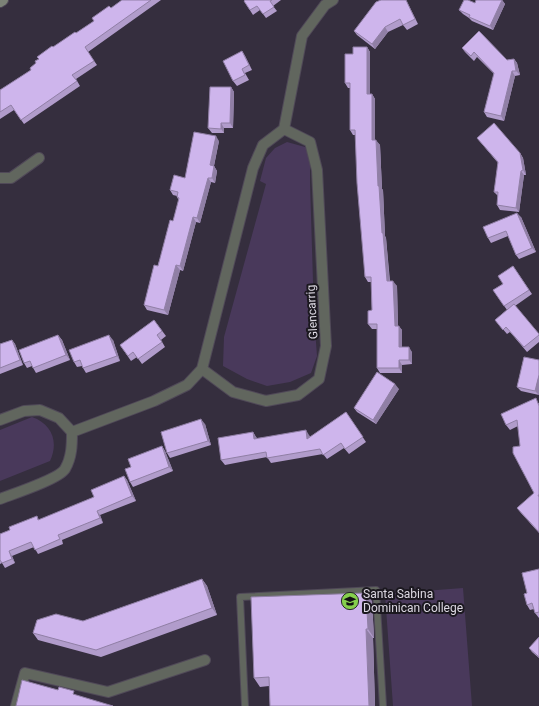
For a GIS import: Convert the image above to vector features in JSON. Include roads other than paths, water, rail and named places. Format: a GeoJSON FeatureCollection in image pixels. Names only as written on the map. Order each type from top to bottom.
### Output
{"type":"FeatureCollection","features":[{"type":"Feature","properties":{"kind":"main road"},"geometry":{"type":"LineString","coordinates":[[0,2],[4,0]]}},
{"type":"Feature","properties":{"kind":"street"},"geometry":{"type":"LineString","coordinates":[[72,432],[154,401],[187,384],[202,369],[253,168],[263,145],[284,129],[302,36],[326,5],[333,0]]}},
{"type":"Feature","properties":{"kind":"street","name":"Glencarrig"},"geometry":{"type":"LineString","coordinates":[[202,369],[233,392],[266,401],[298,395],[319,379],[326,346],[317,170],[310,142],[284,129]]}},
{"type":"Feature","properties":{"kind":"street"},"geometry":{"type":"LineString","coordinates":[[2,175],[11,178],[39,158]]}},
{"type":"Feature","properties":{"kind":"street"},"geometry":{"type":"LineString","coordinates":[[0,420],[24,411],[40,410],[59,418],[72,432],[72,451],[65,470],[50,480],[0,499]]}},
{"type":"Feature","properties":{"kind":"street"},"geometry":{"type":"LineString","coordinates":[[16,706],[25,673],[108,692],[205,660]]}},
{"type":"Feature","properties":{"kind":"lane"},"geometry":{"type":"LineString","coordinates":[[245,706],[240,597],[376,590],[383,706]]}},
{"type":"Feature","properties":{"kind":"place","name":"Santa Sabina Dominican College"},"geometry":{"type":"Point","coordinates":[350,601]}}]}
